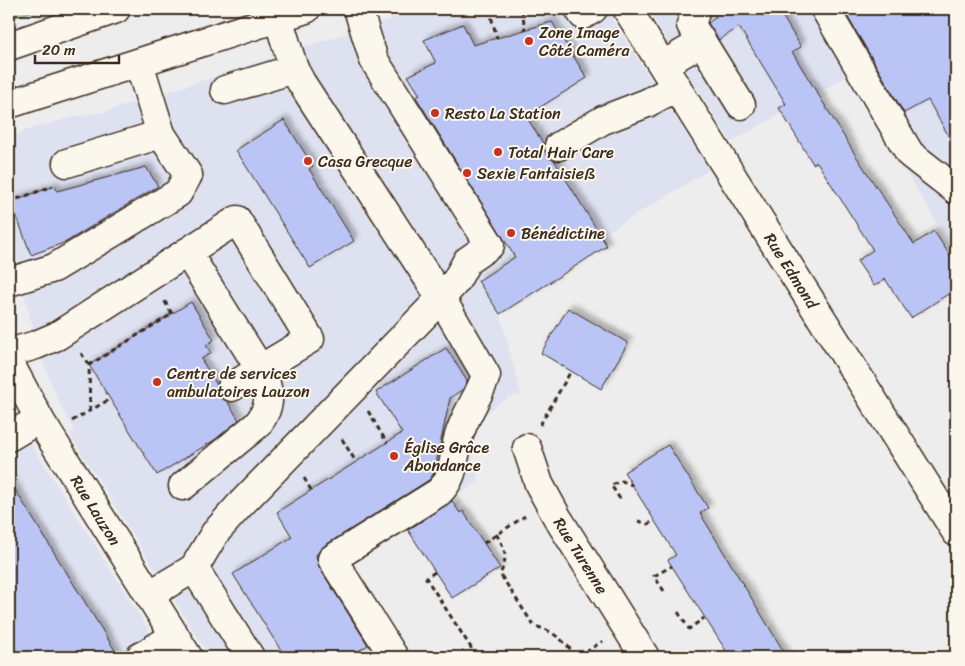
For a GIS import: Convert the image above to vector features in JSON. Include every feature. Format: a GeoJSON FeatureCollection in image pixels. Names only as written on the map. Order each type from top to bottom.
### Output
{"type":"FeatureCollection","features":[{"type":"Feature","properties":{"kind":"main road"},"geometry":{"type":"LineString","coordinates":[[9,46],[116,9]]}},
{"type":"Feature","properties":{"kind":"main road"},"geometry":{"type":"LineString","coordinates":[[9,104],[306,9]]}},
{"type":"Feature","properties":{"kind":"main road"},"geometry":{"type":"LineString","coordinates":[[149,595],[194,568],[215,533],[441,298],[456,281],[467,261],[490,245],[374,60],[358,9]]}},
{"type":"Feature","properties":{"kind":"main road"},"geometry":{"type":"LineString","coordinates":[[579,9],[583,15],[593,9]]}},
{"type":"Feature","properties":{"kind":"main road","name":"Rue Edmond"},"geometry":{"type":"LineString","coordinates":[[628,9],[956,532]]}},
{"type":"Feature","properties":{"kind":"main road"},"geometry":{"type":"LineString","coordinates":[[696,9],[691,25],[741,105]]}},
{"type":"Feature","properties":{"kind":"main road"},"geometry":{"type":"LineString","coordinates":[[825,9],[910,154],[956,190]]}},
{"type":"Feature","properties":{"kind":"main road"},"geometry":{"type":"LineString","coordinates":[[278,18],[294,69],[441,298],[486,375],[464,420],[450,479],[439,492],[332,559],[394,657]]}},
{"type":"Feature","properties":{"kind":"main road"},"geometry":{"type":"LineString","coordinates":[[559,146],[603,120],[648,103],[702,42]]}},
{"type":"Feature","properties":{"kind":"main road"},"geometry":{"type":"LineString","coordinates":[[9,282],[54,268],[178,193],[188,175],[161,134],[139,63]]}},
{"type":"Feature","properties":{"kind":"main road"},"geometry":{"type":"LineString","coordinates":[[225,90],[294,69]]}},
{"type":"Feature","properties":{"kind":"main road"},"geometry":{"type":"LineString","coordinates":[[67,164],[161,134]]}},
{"type":"Feature","properties":{"kind":"main road"},"geometry":{"type":"LineString","coordinates":[[9,353],[57,336],[237,220],[310,338],[232,387]]}},
{"type":"Feature","properties":{"kind":"main road"},"geometry":{"type":"LineString","coordinates":[[183,486],[258,424],[264,415],[269,396],[268,388],[260,369],[187,252]]}},
{"type":"Feature","properties":{"kind":"main road","name":"Rue Lauzon"},"geometry":{"type":"LineString","coordinates":[[9,362],[39,418],[182,647]]}},
{"type":"Feature","properties":{"kind":"main road"},"geometry":{"type":"LineString","coordinates":[[9,437],[39,418]]}},
{"type":"Feature","properties":{"kind":"main road","name":"Rue Turenne"},"geometry":{"type":"LineString","coordinates":[[527,448],[531,463],[548,501],[645,657]]}},
{"type":"Feature","properties":{"kind":"main road"},"geometry":{"type":"LineString","coordinates":[[194,568],[250,657]]}},
{"type":"Feature","properties":{"kind":"main road"},"geometry":{"type":"LineString","coordinates":[[140,657],[182,647]]}},
{"type":"Feature","properties":{"kind":"path"},"geometry":{"type":"LineString","coordinates":[[488,9],[497,38]]}},
{"type":"Feature","properties":{"kind":"path"},"geometry":{"type":"LineString","coordinates":[[522,9],[525,30]]}},
{"type":"Feature","properties":{"kind":"path"},"geometry":{"type":"LineString","coordinates":[[90,411],[89,365],[172,314]]}},
{"type":"Feature","properties":{"kind":"path"},"geometry":{"type":"LineString","coordinates":[[527,448],[571,371]]}},
{"type":"Feature","properties":{"kind":"path"},"geometry":{"type":"LineString","coordinates":[[354,388],[387,442]]}},
{"type":"Feature","properties":{"kind":"path"},"geometry":{"type":"LineString","coordinates":[[68,424],[110,399]]}},
{"type":"Feature","properties":{"kind":"path"},"geometry":{"type":"LineString","coordinates":[[620,500],[611,485],[622,480],[632,485]]}},
{"type":"Feature","properties":{"kind":"path"},"geometry":{"type":"LineString","coordinates":[[484,543],[548,501]]}},
{"type":"Feature","properties":{"kind":"path"},"geometry":{"type":"LineString","coordinates":[[638,521],[648,524],[654,521]]}},
{"type":"Feature","properties":{"kind":"path"},"geometry":{"type":"LineString","coordinates":[[496,534],[506,552],[505,564],[500,574],[534,626],[549,630],[565,643],[577,657]]}},
{"type":"Feature","properties":{"kind":"path"},"geometry":{"type":"LineString","coordinates":[[664,591],[654,576],[672,566]]}},
{"type":"Feature","properties":{"kind":"path"},"geometry":{"type":"LineString","coordinates":[[435,572],[426,578],[477,657]]}},
{"type":"Feature","properties":{"kind":"path"},"geometry":{"type":"LineString","coordinates":[[678,612],[688,629],[704,618]]}},
{"type":"Feature","properties":{"kind":"shaded area"},"geometry":{"type":"Polygon","coordinates":[[[422,9],[606,9],[709,170],[601,236],[607,246],[500,314],[521,395],[509,397],[498,404],[487,413],[478,425],[473,440],[472,457],[479,482],[352,563],[410,657],[210,657],[69,433],[75,430],[61,407],[41,357],[9,238],[9,140],[24,131],[72,117],[105,112],[422,9]]]}},
{"type":"Feature","properties":{"kind":"shaded area"},"geometry":{"type":"Polygon","coordinates":[[[647,9],[956,9],[956,253],[847,76],[731,142],[647,9]]]}},
{"type":"Feature","properties":{"kind":"shaded area"},"geometry":{"type":"Polygon","coordinates":[[[9,409],[166,657],[9,657],[9,409]]]}},
{"type":"Feature","properties":{"kind":"green space"},"geometry":{"type":"Polygon","coordinates":[[[9,9],[39,9],[9,19],[9,9]]]}},
{"type":"Feature","properties":{"kind":"building"},"geometry":{"type":"Polygon","coordinates":[[[711,9],[778,9],[801,47],[792,52],[856,156],[914,244],[934,231],[956,265],[956,289],[911,318],[885,279],[874,286],[857,261],[873,250],[817,162],[813,164],[779,108],[786,104],[739,27],[719,40],[708,23],[716,17],[711,9]]]}},
{"type":"Feature","properties":{"kind":"building"},"geometry":{"type":"Polygon","coordinates":[[[843,9],[956,9],[956,149],[928,100],[904,113],[843,9]]]}},
{"type":"Feature","properties":{"kind":"building","name":"Total Hair Care"},"geometry":{"type":"Polygon","coordinates":[[[552,22],[587,78],[526,116],[544,145],[546,154],[554,160],[607,246],[500,314],[478,281],[515,257],[416,97],[420,95],[408,76],[436,63],[424,40],[463,24],[473,45],[552,22]]]}},
{"type":"Feature","properties":{"kind":"building"},"geometry":{"type":"Polygon","coordinates":[[[284,120],[313,166],[309,169],[354,241],[310,268],[236,150],[284,120]]]}},
{"type":"Feature","properties":{"kind":"building"},"geometry":{"type":"Polygon","coordinates":[[[146,167],[158,186],[66,242],[31,255],[11,201],[55,186],[57,191],[146,167]]]}},
{"type":"Feature","properties":{"kind":"building","name":"Centre de services ambulatoires Lauzon"},"geometry":{"type":"Polygon","coordinates":[[[191,302],[214,340],[206,345],[211,353],[201,359],[217,385],[219,395],[227,401],[239,420],[216,439],[157,475],[89,365],[191,302]]]}},
{"type":"Feature","properties":{"kind":"building"},"geometry":{"type":"Polygon","coordinates":[[[568,308],[628,343],[601,389],[541,353],[568,308]]]}},
{"type":"Feature","properties":{"kind":"building"},"geometry":{"type":"Polygon","coordinates":[[[446,348],[467,381],[463,389],[450,398],[434,473],[429,480],[324,546],[316,555],[319,567],[368,645],[349,657],[285,657],[233,574],[292,537],[277,512],[402,433],[376,392],[446,348]]]}},
{"type":"Feature","properties":{"kind":"building"},"geometry":{"type":"Polygon","coordinates":[[[668,445],[708,508],[700,513],[787,657],[730,657],[668,560],[676,555],[624,472],[668,445]]]}},
{"type":"Feature","properties":{"kind":"building"},"geometry":{"type":"Polygon","coordinates":[[[9,480],[119,657],[9,657],[9,480]]]}},
{"type":"Feature","properties":{"kind":"building"},"geometry":{"type":"Polygon","coordinates":[[[452,501],[460,513],[463,511],[500,568],[452,598],[408,530],[452,501]]]}},
{"type":"Feature","properties":{"kind":"place","name":"Zone Image Côté Caméra"},"geometry":{"type":"Point","coordinates":[529,41]}},
{"type":"Feature","properties":{"kind":"place","name":"Resto La Station"},"geometry":{"type":"Point","coordinates":[435,113]}},
{"type":"Feature","properties":{"kind":"place","name":"Total Hair Care"},"geometry":{"type":"Point","coordinates":[498,152]}},
{"type":"Feature","properties":{"kind":"place","name":"Casa Grecque"},"geometry":{"type":"Point","coordinates":[308,161]}},
{"type":"Feature","properties":{"kind":"place","name":"Sexie Fantaisieß"},"geometry":{"type":"Point","coordinates":[467,173]}},
{"type":"Feature","properties":{"kind":"place","name":"Bénédictine"},"geometry":{"type":"Point","coordinates":[511,233]}},
{"type":"Feature","properties":{"kind":"place","name":"Centre de services ambulatoires Lauzon"},"geometry":{"type":"Point","coordinates":[157,382]}},
{"type":"Feature","properties":{"kind":"place","name":"Église Grâce Abondance"},"geometry":{"type":"Point","coordinates":[394,456]}}]}
